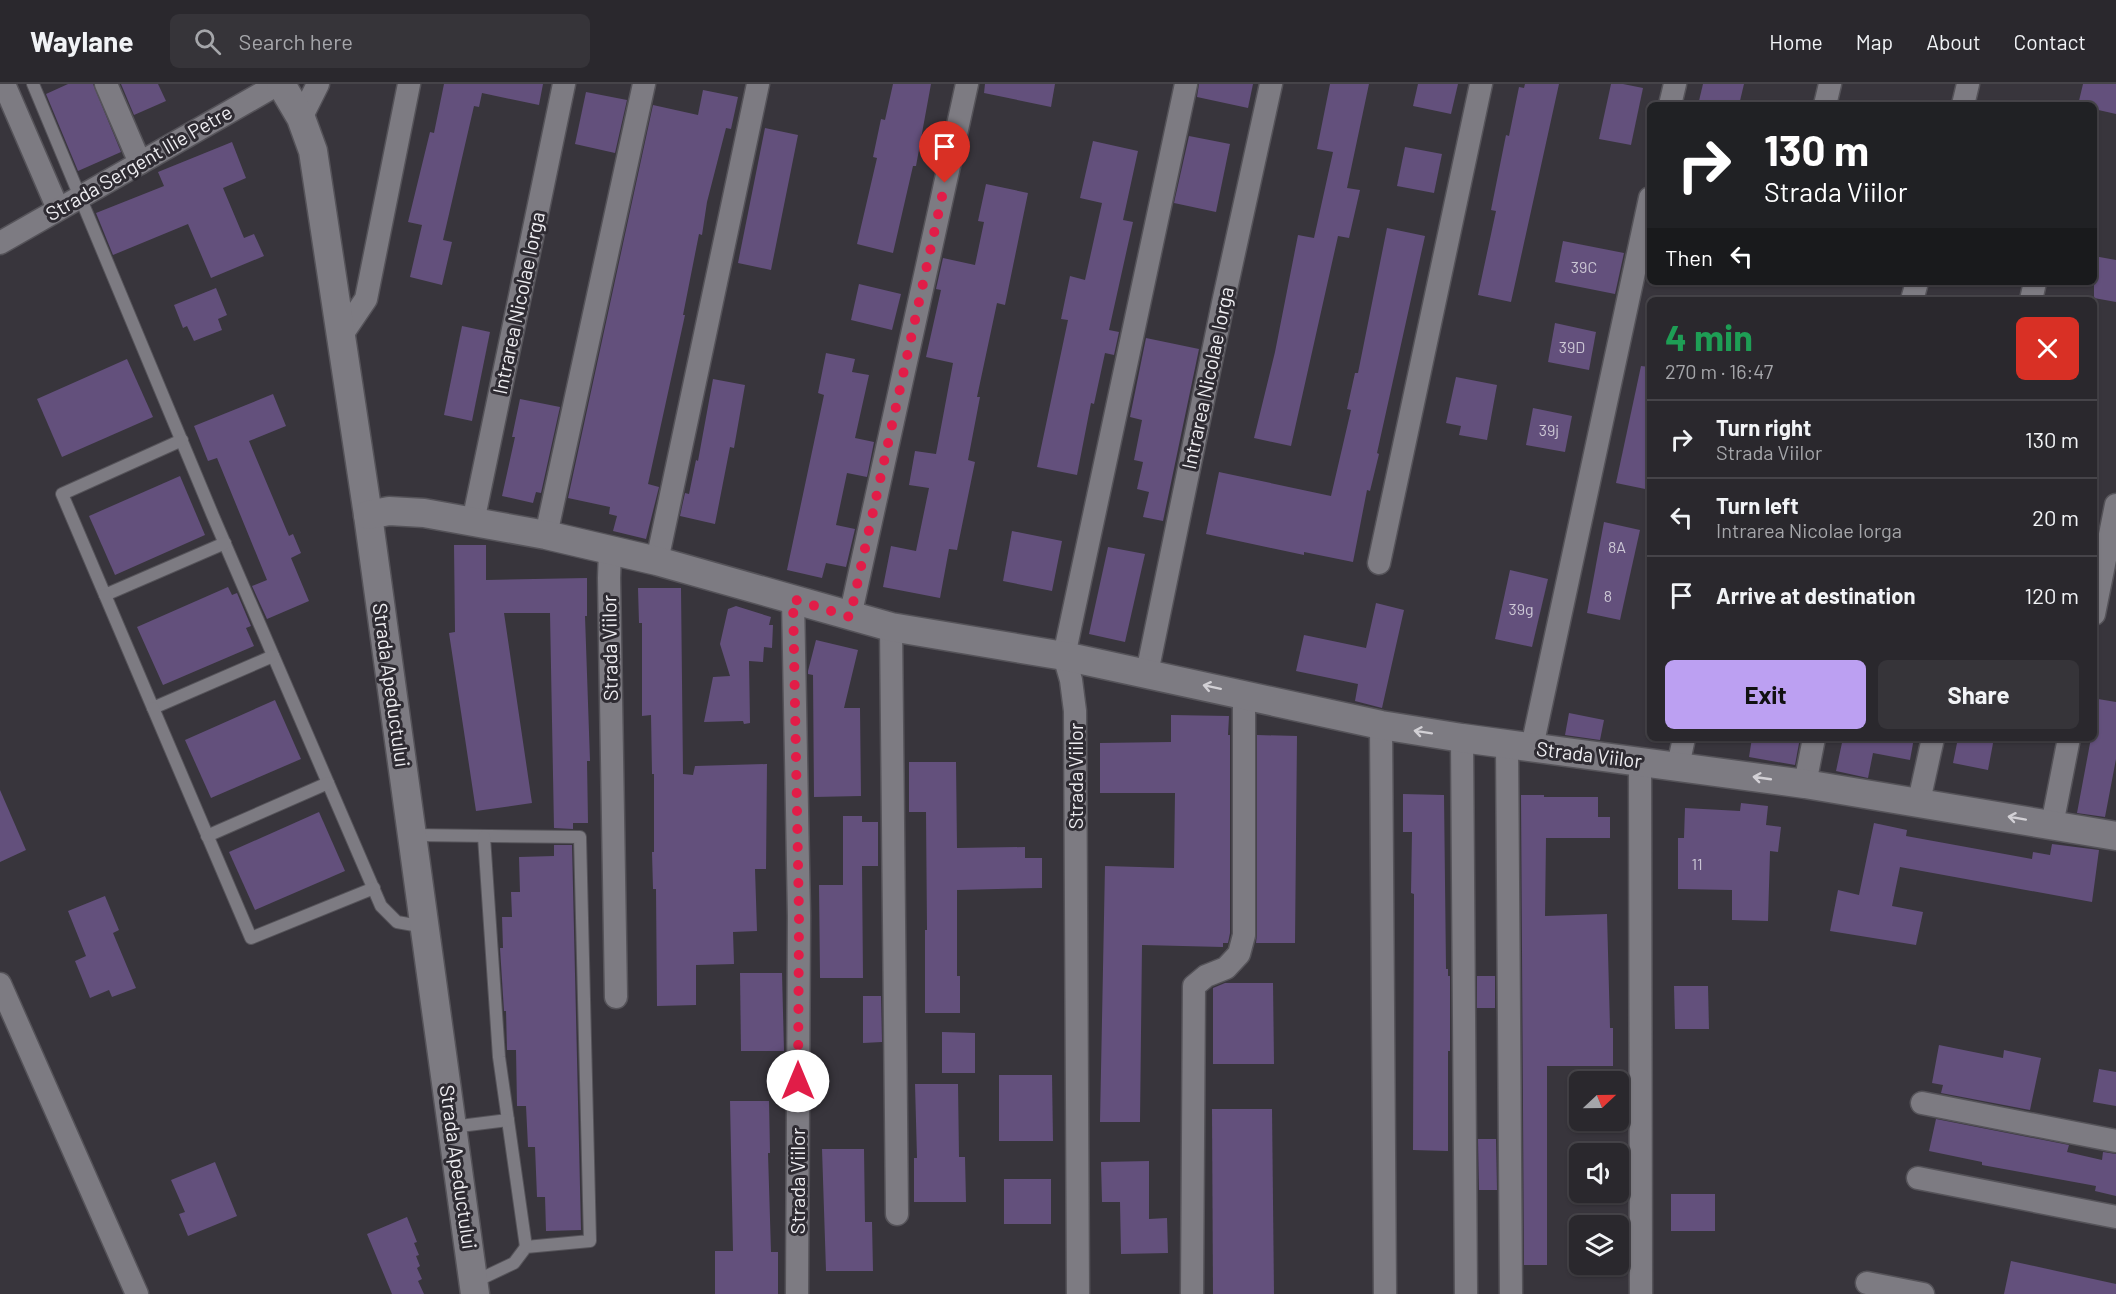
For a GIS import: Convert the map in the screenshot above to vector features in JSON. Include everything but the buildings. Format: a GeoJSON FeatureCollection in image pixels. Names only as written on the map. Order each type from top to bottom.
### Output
{"type":"FeatureCollection","features":[{"type":"Feature","properties":{"kind":"street"},"geometry":{"type":"LineString","coordinates":[[4,84],[58,209]]}},
{"type":"Feature","properties":{"kind":"street"},"geometry":{"type":"LineString","coordinates":[[106,84],[140,162]]}},
{"type":"Feature","properties":{"kind":"street","name":"Strada Sergent Ilie Petre"},"geometry":{"type":"LineString","coordinates":[[0,243],[279,84]]}},
{"type":"Feature","properties":{"kind":"street","name":"Strada Apeductului"},"geometry":{"type":"LineString","coordinates":[[279,84],[301,118],[313,151],[368,515],[475,1288]]}},
{"type":"Feature","properties":{"kind":"street"},"geometry":{"type":"LineString","coordinates":[[301,118],[318,84]]}},
{"type":"Feature","properties":{"kind":"street"},"geometry":{"type":"LineString","coordinates":[[341,336],[366,299],[409,84]]}},
{"type":"Feature","properties":{"kind":"street","name":"Intrarea Nicolae Iorga"},"geometry":{"type":"LineString","coordinates":[[473,522],[564,84]]}},
{"type":"Feature","properties":{"kind":"street"},"geometry":{"type":"LineString","coordinates":[[546,535],[644,84]]}},
{"type":"Feature","properties":{"kind":"street"},"geometry":{"type":"LineString","coordinates":[[657,561],[758,84]]}},
{"type":"Feature","properties":{"kind":"street"},"geometry":{"type":"LineString","coordinates":[[850,617],[967,84]]}},
{"type":"Feature","properties":{"kind":"street"},"geometry":{"type":"LineString","coordinates":[[1064,656],[1186,84]]}},
{"type":"Feature","properties":{"kind":"street","name":"Intrarea Nicolae Iorga"},"geometry":{"type":"LineString","coordinates":[[1147,673],[1270,84]]}},
{"type":"Feature","properties":{"kind":"street"},"geometry":{"type":"LineString","coordinates":[[1379,563],[1481,84]]}},
{"type":"Feature","properties":{"kind":"street"},"geometry":{"type":"LineString","coordinates":[[1671,102],[1675,84]]}},
{"type":"Feature","properties":{"kind":"street"},"geometry":{"type":"LineString","coordinates":[[1826,102],[1830,84]]}},
{"type":"Feature","properties":{"kind":"street"},"geometry":{"type":"LineString","coordinates":[[1964,102],[1968,84]]}},
{"type":"Feature","properties":{"kind":"street"},"geometry":{"type":"LineString","coordinates":[[1511,1294],[1519,746],[1647,211]]}},
{"type":"Feature","properties":{"kind":"street"},"geometry":{"type":"LineString","coordinates":[[2097,599],[2116,505]]}},
{"type":"Feature","properties":{"kind":"street","name":"Strada Viilor"},"geometry":{"type":"LineString","coordinates":[[368,515],[389,511],[408,511],[546,535],[657,561],[891,627],[1064,656],[1381,724],[1462,738],[1919,801],[2116,836]]}},
{"type":"Feature","properties":{"kind":"street","name":"Strada Viilor"},"geometry":{"type":"LineString","coordinates":[[610,550],[616,997]]}},
{"type":"Feature","properties":{"kind":"street","name":"Strada Viilor"},"geometry":{"type":"LineString","coordinates":[[793,599],[799,916],[797,1294]]}},
{"type":"Feature","properties":{"kind":"street"},"geometry":{"type":"LineString","coordinates":[[891,627],[897,1214]]}},
{"type":"Feature","properties":{"kind":"street","name":"Strada Viilor"},"geometry":{"type":"LineString","coordinates":[[1064,656],[1071,680],[1075,711],[1078,1294]]}},
{"type":"Feature","properties":{"kind":"street"},"geometry":{"type":"LineString","coordinates":[[1192,1294],[1194,986],[1206,976],[1226,968],[1239,954],[1244,935],[1244,694]]}},
{"type":"Feature","properties":{"kind":"street"},"geometry":{"type":"LineString","coordinates":[[1381,724],[1385,1294]]}},
{"type":"Feature","properties":{"kind":"street"},"geometry":{"type":"LineString","coordinates":[[1462,738],[1466,1294]]}},
{"type":"Feature","properties":{"kind":"street"},"geometry":{"type":"LineString","coordinates":[[1678,766],[1683,741]]}},
{"type":"Feature","properties":{"kind":"street"},"geometry":{"type":"LineString","coordinates":[[1805,784],[1813,741]]}},
{"type":"Feature","properties":{"kind":"street"},"geometry":{"type":"LineString","coordinates":[[1919,801],[1932,741]]}},
{"type":"Feature","properties":{"kind":"street"},"geometry":{"type":"LineString","coordinates":[[2052,825],[2068,741]]}},
{"type":"Feature","properties":{"kind":"street"},"geometry":{"type":"LineString","coordinates":[[1640,762],[1641,1294]]}},
{"type":"Feature","properties":{"kind":"street"},"geometry":{"type":"LineString","coordinates":[[0,984],[137,1294]]}},
{"type":"Feature","properties":{"kind":"street"},"geometry":{"type":"LineString","coordinates":[[1922,1103],[2116,1141]]}},
{"type":"Feature","properties":{"kind":"street"},"geometry":{"type":"LineString","coordinates":[[1918,1178],[2116,1217]]}},
{"type":"Feature","properties":{"kind":"street"},"geometry":{"type":"LineString","coordinates":[[1867,1283],[1923,1294]]}},
{"type":"Feature","properties":{"kind":"lane"},"geometry":{"type":"LineString","coordinates":[[33,84],[225,543],[381,906],[398,922],[425,927]]}},
{"type":"Feature","properties":{"kind":"lane"},"geometry":{"type":"LineString","coordinates":[[182,440],[62,494],[207,836],[251,938],[374,888]]}},
{"type":"Feature","properties":{"kind":"lane"},"geometry":{"type":"LineString","coordinates":[[105,594],[225,543]]}},
{"type":"Feature","properties":{"kind":"lane"},"geometry":{"type":"LineString","coordinates":[[153,708],[273,656]]}},
{"type":"Feature","properties":{"kind":"lane"},"geometry":{"type":"LineString","coordinates":[[207,836],[328,783]]}},
{"type":"Feature","properties":{"kind":"lane"},"geometry":{"type":"LineString","coordinates":[[412,835],[580,837],[590,1241],[526,1247]]}},
{"type":"Feature","properties":{"kind":"lane"},"geometry":{"type":"LineString","coordinates":[[475,1288],[514,1263],[526,1247],[499,1057],[484,837]]}},
{"type":"Feature","properties":{"kind":"lane"},"geometry":{"type":"LineString","coordinates":[[452,1127],[508,1120]]}},
{"type":"Feature","properties":{"kind":"route"},"geometry":{"type":"LineString","coordinates":[[798,1081],[799,916],[793,599],[850,617],[945,183]]}}]}
